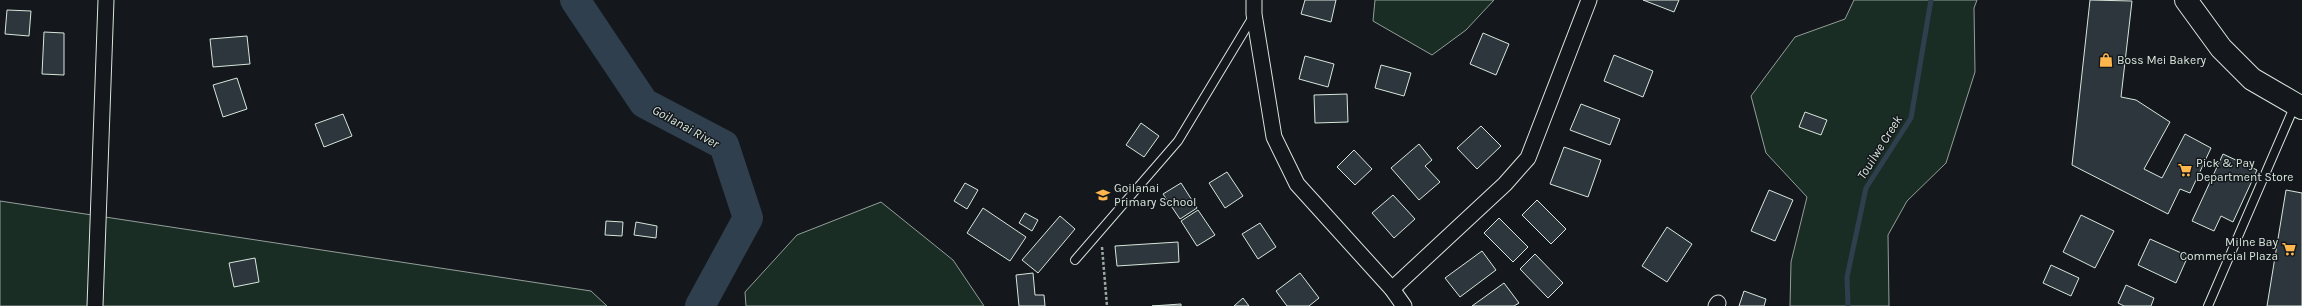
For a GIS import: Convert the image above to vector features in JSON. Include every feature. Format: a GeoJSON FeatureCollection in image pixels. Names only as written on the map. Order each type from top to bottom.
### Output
{"type":"FeatureCollection","features":[{"type":"Feature","properties":{"kind":"main road"},"geometry":{"type":"LineString","coordinates":[[2186,0],[2221,48],[2252,79],[2298,106]]}},
{"type":"Feature","properties":{"kind":"street"},"geometry":{"type":"LineString","coordinates":[[95,306],[106,0]]}},
{"type":"Feature","properties":{"kind":"street"},"geometry":{"type":"LineString","coordinates":[[1392,289],[1505,184],[1528,158],[1589,0]]}},
{"type":"Feature","properties":{"kind":"street"},"geometry":{"type":"LineString","coordinates":[[1254,7],[1274,137],[1297,184],[1392,289],[1404,306]]}},
{"type":"Feature","properties":{"kind":"lane"},"geometry":{"type":"LineString","coordinates":[[1075,260],[1178,141],[1254,7]]}},
{"type":"Feature","properties":{"kind":"lane"},"geometry":{"type":"LineString","coordinates":[[2208,306],[2298,106]]}},
{"type":"Feature","properties":{"kind":"path"},"geometry":{"type":"LineString","coordinates":[[1101,229],[1107,306]]}},
{"type":"Feature","properties":{"kind":"green space"},"geometry":{"type":"Polygon","coordinates":[[[1375,0],[1494,0],[1466,30],[1432,55],[1373,21],[1375,0]]]}},
{"type":"Feature","properties":{"kind":"green space"},"geometry":{"type":"Polygon","coordinates":[[[1854,0],[1977,0],[1974,8],[1975,72],[1946,163],[1907,201],[1888,235],[1889,306],[1790,306],[1791,262],[1807,197],[1766,153],[1751,96],[1795,37],[1845,19],[1854,0]]]}},
{"type":"Feature","properties":{"kind":"green space"},"geometry":{"type":"Polygon","coordinates":[[[0,201],[591,291],[607,306],[0,306],[0,201]]]}},
{"type":"Feature","properties":{"kind":"green space"},"geometry":{"type":"Polygon","coordinates":[[[881,202],[953,260],[984,306],[746,306],[745,292],[797,235],[881,202]]]}},
{"type":"Feature","properties":{"kind":"building"},"geometry":{"type":"Polygon","coordinates":[[[1305,0],[1336,0],[1331,22],[1301,14],[1305,0]]]}},
{"type":"Feature","properties":{"kind":"building"},"geometry":{"type":"Polygon","coordinates":[[[1643,0],[1679,0],[1674,12],[1643,0]]]}},
{"type":"Feature","properties":{"kind":"building"},"geometry":{"type":"Polygon","coordinates":[[[2090,0],[2132,1],[2121,97],[2136,100],[2170,122],[2144,169],[2162,178],[2185,134],[2211,148],[2190,193],[2180,189],[2168,214],[2072,165],[2090,0]]]}},
{"type":"Feature","properties":{"kind":"building"},"geometry":{"type":"Polygon","coordinates":[[[7,10],[31,11],[29,36],[5,34],[7,10]]]}},
{"type":"Feature","properties":{"kind":"building"},"geometry":{"type":"Polygon","coordinates":[[[44,32],[64,33],[64,75],[42,74],[44,32]]]}},
{"type":"Feature","properties":{"kind":"building"},"geometry":{"type":"Polygon","coordinates":[[[1483,33],[1509,44],[1496,75],[1470,64],[1483,33]]]}},
{"type":"Feature","properties":{"kind":"building"},"geometry":{"type":"Polygon","coordinates":[[[247,36],[250,64],[213,67],[210,39],[247,36]]]}},
{"type":"Feature","properties":{"kind":"building"},"geometry":{"type":"Polygon","coordinates":[[[1614,55],[1653,71],[1643,97],[1604,81],[1614,55]]]}},
{"type":"Feature","properties":{"kind":"building"},"geometry":{"type":"Polygon","coordinates":[[[1305,56],[1334,64],[1328,87],[1299,79],[1305,56]]]}},
{"type":"Feature","properties":{"kind":"building"},"geometry":{"type":"Polygon","coordinates":[[[1381,65],[1411,73],[1404,96],[1375,88],[1381,65]]]}},
{"type":"Feature","properties":{"kind":"building"},"geometry":{"type":"Polygon","coordinates":[[[237,78],[247,109],[223,117],[213,85],[237,78]]]}},
{"type":"Feature","properties":{"kind":"building"},"geometry":{"type":"Polygon","coordinates":[[[1347,94],[1348,122],[1315,123],[1314,95],[1347,94]]]}},
{"type":"Feature","properties":{"kind":"building"},"geometry":{"type":"Polygon","coordinates":[[[1581,104],[1620,119],[1610,145],[1570,130],[1581,104]]]}},
{"type":"Feature","properties":{"kind":"building"},"geometry":{"type":"Polygon","coordinates":[[[1805,112],[1827,120],[1821,135],[1799,127],[1805,112]]]}},
{"type":"Feature","properties":{"kind":"building"},"geometry":{"type":"Polygon","coordinates":[[[343,114],[352,136],[324,147],[315,124],[343,114]]]}},
{"type":"Feature","properties":{"kind":"building"},"geometry":{"type":"Polygon","coordinates":[[[1141,123],[1159,136],[1144,157],[1126,145],[1141,123]]]}},
{"type":"Feature","properties":{"kind":"building"},"geometry":{"type":"Polygon","coordinates":[[[1481,126],[1501,146],[1477,169],[1457,148],[1481,126]]]}},
{"type":"Feature","properties":{"kind":"building"},"geometry":{"type":"Polygon","coordinates":[[[1419,144],[1432,160],[1425,166],[1440,182],[1419,200],[1391,168],[1419,144]]]}},
{"type":"Feature","properties":{"kind":"building"},"geometry":{"type":"Polygon","coordinates":[[[1564,147],[1601,160],[1588,197],[1550,184],[1564,147]]]}},
{"type":"Feature","properties":{"kind":"building"},"geometry":{"type":"Polygon","coordinates":[[[1354,150],[1372,169],[1355,185],[1337,167],[1354,150]]]}},
{"type":"Feature","properties":{"kind":"building"},"geometry":{"type":"Polygon","coordinates":[[[2223,154],[2257,170],[2233,222],[2221,216],[2214,231],[2192,221],[2223,154]]]}},
{"type":"Feature","properties":{"kind":"building"},"geometry":{"type":"Polygon","coordinates":[[[1227,172],[1243,196],[1225,208],[1209,183],[1227,172]]]}},
{"type":"Feature","properties":{"kind":"building"},"geometry":{"type":"Polygon","coordinates":[[[965,183],[978,190],[967,209],[954,201],[965,183]]]}},
{"type":"Feature","properties":{"kind":"building"},"geometry":{"type":"Polygon","coordinates":[[[1181,183],[1197,208],[1180,219],[1163,194],[1181,183]]]}},
{"type":"Feature","properties":{"kind":"building"},"geometry":{"type":"Polygon","coordinates":[[[1769,190],[1793,200],[1775,241],[1751,231],[1769,190]]]}},
{"type":"Feature","properties":{"kind":"building","name":"Milne Bay Commercial Plaza"},"geometry":{"type":"Polygon","coordinates":[[[2286,190],[2302,193],[2302,306],[2267,306],[2286,190]]]}},
{"type":"Feature","properties":{"kind":"building"},"geometry":{"type":"Polygon","coordinates":[[[1393,195],[1415,219],[1394,238],[1372,213],[1393,195]]]}},
{"type":"Feature","properties":{"kind":"building"},"geometry":{"type":"Polygon","coordinates":[[[1537,200],[1566,229],[1551,244],[1522,215],[1537,200]]]}},
{"type":"Feature","properties":{"kind":"building"},"geometry":{"type":"Polygon","coordinates":[[[983,208],[1026,237],[1010,261],[967,233],[983,208]]]}},
{"type":"Feature","properties":{"kind":"building"},"geometry":{"type":"Polygon","coordinates":[[[1198,210],[1215,235],[1197,246],[1181,221],[1198,210]]]}},
{"type":"Feature","properties":{"kind":"building"},"geometry":{"type":"Polygon","coordinates":[[[1025,213],[1038,220],[1032,231],[1019,223],[1025,213]]]}},
{"type":"Feature","properties":{"kind":"building"},"geometry":{"type":"Polygon","coordinates":[[[2081,215],[2114,231],[2095,268],[2063,252],[2081,215]]]}},
{"type":"Feature","properties":{"kind":"building"},"geometry":{"type":"Polygon","coordinates":[[[1060,216],[1075,229],[1038,273],[1022,260],[1060,216]]]}},
{"type":"Feature","properties":{"kind":"building"},"geometry":{"type":"Polygon","coordinates":[[[1499,218],[1528,247],[1513,262],[1484,233],[1499,218]]]}},
{"type":"Feature","properties":{"kind":"building"},"geometry":{"type":"Polygon","coordinates":[[[606,221],[623,222],[622,236],[605,235],[606,221]]]}},
{"type":"Feature","properties":{"kind":"building"},"geometry":{"type":"Polygon","coordinates":[[[636,222],[657,226],[656,238],[634,235],[636,222]]]}},
{"type":"Feature","properties":{"kind":"building"},"geometry":{"type":"Polygon","coordinates":[[[1260,223],[1276,247],[1258,259],[1242,234],[1260,223]]]}},
{"type":"Feature","properties":{"kind":"building"},"geometry":{"type":"Polygon","coordinates":[[[1667,227],[1692,244],[1667,282],[1642,266],[1667,227]]]}},
{"type":"Feature","properties":{"kind":"building"},"geometry":{"type":"Polygon","coordinates":[[[2150,239],[2188,256],[2176,283],[2138,265],[2150,239]]]}},
{"type":"Feature","properties":{"kind":"building"},"geometry":{"type":"Polygon","coordinates":[[[1178,242],[1179,262],[1117,266],[1115,246],[1178,242]]]}},
{"type":"Feature","properties":{"kind":"building"},"geometry":{"type":"Polygon","coordinates":[[[1482,251],[1496,270],[1460,297],[1445,278],[1482,251]]]}},
{"type":"Feature","properties":{"kind":"building"},"geometry":{"type":"Polygon","coordinates":[[[1535,254],[1563,283],[1548,298],[1520,269],[1535,254]]]}},
{"type":"Feature","properties":{"kind":"building"},"geometry":{"type":"Polygon","coordinates":[[[255,258],[259,282],[234,287],[229,263],[255,258]]]}},
{"type":"Feature","properties":{"kind":"building"},"geometry":{"type":"Polygon","coordinates":[[[2051,265],[2079,278],[2071,296],[2043,283],[2051,265]]]}},
{"type":"Feature","properties":{"kind":"building"},"geometry":{"type":"Polygon","coordinates":[[[1033,273],[1035,295],[1044,295],[1045,306],[1019,306],[1016,275],[1033,273]]]}},
{"type":"Feature","properties":{"kind":"building"},"geometry":{"type":"Polygon","coordinates":[[[1300,273],[1319,298],[1309,306],[1287,306],[1276,291],[1300,273]]]}},
{"type":"Feature","properties":{"kind":"building"},"geometry":{"type":"Polygon","coordinates":[[[1504,283],[1519,303],[1514,306],[1472,306],[1504,283]]]}},
{"type":"Feature","properties":{"kind":"building"},"geometry":{"type":"Polygon","coordinates":[[[2126,285],[2154,298],[2151,306],[2124,306],[2118,303],[2126,285]]]}},
{"type":"Feature","properties":{"kind":"building"},"geometry":{"type":"Polygon","coordinates":[[[1744,291],[1766,299],[1764,306],[1739,306],[1744,291]]]}},
{"type":"Feature","properties":{"kind":"building"},"geometry":{"type":"Polygon","coordinates":[[[1243,298],[1249,306],[1234,306],[1243,298]]]}},
{"type":"Feature","properties":{"kind":"building"},"geometry":{"type":"Polygon","coordinates":[[[1181,304],[1181,306],[1152,306],[1181,304]]]}},
{"type":"Feature","properties":{"kind":"waterway","name":"Goilanai River"},"geometry":{"type":"LineString","coordinates":[[575,0],[644,103],[724,145],[748,218],[700,306]]}},
{"type":"Feature","properties":{"kind":"waterway","name":"Touilwe Creek"},"geometry":{"type":"LineString","coordinates":[[1848,306],[1847,277],[1866,188],[1911,118],[1931,0]]}},
{"type":"Feature","properties":{"kind":"place","name":"Boss Mei Bakery"},"geometry":{"type":"Point","coordinates":[2106,60]}},
{"type":"Feature","properties":{"kind":"place","name":"Pick & Pay Department Store"},"geometry":{"type":"Point","coordinates":[2185,170]}},
{"type":"Feature","properties":{"kind":"place","name":"Goilanai Primary School"},"geometry":{"type":"Point","coordinates":[1103,195]}},
{"type":"Feature","properties":{"kind":"place","name":"Milne Bay Commercial Plaza"},"geometry":{"type":"Point","coordinates":[2289,249]}}]}
